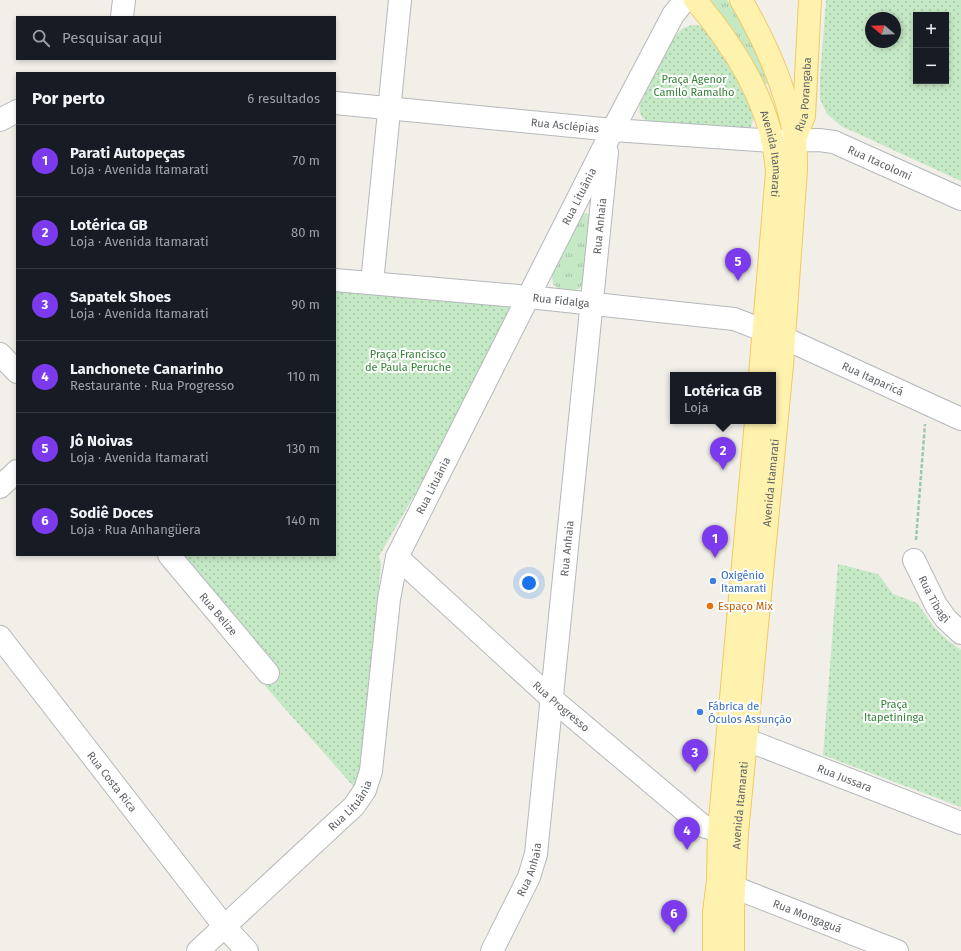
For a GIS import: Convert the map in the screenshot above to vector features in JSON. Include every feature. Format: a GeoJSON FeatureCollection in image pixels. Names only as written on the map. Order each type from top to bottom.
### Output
{"type":"FeatureCollection","features":[{"type":"Feature","properties":{"kind":"main road","name":"Avenida Itamarati"},"geometry":{"type":"LineString","coordinates":[[695,0],[715,23],[746,72],[758,99],[773,141],[777,172],[774,334],[761,372]]}},
{"type":"Feature","properties":{"kind":"main road","name":"Avenida Itamarati"},"geometry":{"type":"LineString","coordinates":[[740,0],[763,41],[772,63],[790,116],[795,140],[796,170],[774,334],[771,372]]}},
{"type":"Feature","properties":{"kind":"main road","name":"Rua Porangaba"},"geometry":{"type":"LineString","coordinates":[[795,140],[804,116],[810,0]]}},
{"type":"Feature","properties":{"kind":"main road","name":"Rua Porangaba"},"geometry":{"type":"LineString","coordinates":[[772,63],[782,64],[792,61],[799,57],[808,48]]}},
{"type":"Feature","properties":{"kind":"main road","name":"Avenida Itamarati"},"geometry":{"type":"LineString","coordinates":[[737,736],[756,424]]}},
{"type":"Feature","properties":{"kind":"main road","name":"Avenida Itamarati"},"geometry":{"type":"LineString","coordinates":[[733,951],[726,884],[728,832],[766,424]]}},
{"type":"Feature","properties":{"kind":"main road","name":"Avenida Itamarati"},"geometry":{"type":"LineString","coordinates":[[714,951],[714,912],[726,884]]}},
{"type":"Feature","properties":{"kind":"street"},"geometry":{"type":"LineString","coordinates":[[122,16],[124,0]]}},
{"type":"Feature","properties":{"kind":"street"},"geometry":{"type":"LineString","coordinates":[[372,283],[400,0]]}},
{"type":"Feature","properties":{"kind":"street","name":"Rua Lituânia"},"geometry":{"type":"LineString","coordinates":[[198,951],[354,806],[365,790],[371,771],[389,599],[397,557],[611,133],[673,15],[685,0]]}},
{"type":"Feature","properties":{"kind":"street","name":"Rua Asclépias"},"geometry":{"type":"LineString","coordinates":[[336,103],[611,133],[773,141],[795,140]]}},
{"type":"Feature","properties":{"kind":"street"},"geometry":{"type":"LineString","coordinates":[[0,120],[16,112]]}},
{"type":"Feature","properties":{"kind":"street","name":"Rua Anhaia"},"geometry":{"type":"LineString","coordinates":[[492,951],[534,866],[536,854],[611,133]]}},
{"type":"Feature","properties":{"kind":"street","name":"Rua Itacolomi"},"geometry":{"type":"LineString","coordinates":[[795,140],[819,140],[834,142],[961,199]]}},
{"type":"Feature","properties":{"kind":"street","name":"Rua Fidalga"},"geometry":{"type":"LineString","coordinates":[[336,280],[529,297],[730,319],[774,334]]}},
{"type":"Feature","properties":{"kind":"street","name":"Rua Itaparicá"},"geometry":{"type":"LineString","coordinates":[[774,334],[961,419]]}},
{"type":"Feature","properties":{"kind":"street"},"geometry":{"type":"LineString","coordinates":[[0,354],[16,371]]}},
{"type":"Feature","properties":{"kind":"street"},"geometry":{"type":"LineString","coordinates":[[0,487],[16,472]]}},
{"type":"Feature","properties":{"kind":"street","name":"Rua Belize"},"geometry":{"type":"LineString","coordinates":[[170,556],[268,673]]}},
{"type":"Feature","properties":{"kind":"street","name":"Rua Progresso"},"geometry":{"type":"LineString","coordinates":[[397,557],[552,699],[703,826],[728,832]]}},
{"type":"Feature","properties":{"kind":"street","name":"Rua Tibagi"},"geometry":{"type":"LineString","coordinates":[[914,560],[936,605],[946,619],[961,633]]}},
{"type":"Feature","properties":{"kind":"street","name":"Rua Costa Rica"},"geometry":{"type":"LineString","coordinates":[[0,637],[224,926],[247,951]]}},
{"type":"Feature","properties":{"kind":"street","name":"Rua Jussara"},"geometry":{"type":"LineString","coordinates":[[737,736],[961,823]]}},
{"type":"Feature","properties":{"kind":"street","name":"Rua Mongaguá"},"geometry":{"type":"LineString","coordinates":[[726,884],[897,951]]}},
{"type":"Feature","properties":{"kind":"street"},"geometry":{"type":"LineString","coordinates":[[706,951],[714,912]]}},
{"type":"Feature","properties":{"kind":"path"},"geometry":{"type":"LineString","coordinates":[[914,560],[927,403]]}},
{"type":"Feature","properties":{"kind":"green space"},"geometry":{"type":"Polygon","coordinates":[[[711,0],[727,0],[734,9],[751,40],[768,83],[763,86],[734,33],[711,0]]]}},
{"type":"Feature","properties":{"kind":"green space"},"geometry":{"type":"Polygon","coordinates":[[[826,0],[961,0],[961,181],[841,126],[827,114],[820,99],[820,78],[826,0]]]}},
{"type":"Feature","properties":{"kind":"green space","name":"Praça Agenor Camilo Ramalho"},"geometry":{"type":"Polygon","coordinates":[[[692,25],[703,27],[711,35],[743,89],[754,116],[751,127],[746,130],[650,121],[642,117],[639,110],[640,104],[675,36],[683,28],[692,25]]]}},
{"type":"Feature","properties":{"kind":"green space"},"geometry":{"type":"Polygon","coordinates":[[[583,214],[590,214],[583,283],[579,289],[568,290],[558,288],[553,284],[552,276],[583,214]]]}},
{"type":"Feature","properties":{"kind":"green space","name":"Praça Francisco de Paula Peruche"},"geometry":{"type":"Polygon","coordinates":[[[336,280],[529,297],[379,556],[381,565],[363,758],[359,777],[354,787],[265,686],[276,673],[179,556],[336,556],[336,280]]]}},
{"type":"Feature","properties":{"kind":"green space","name":"Praça Itapetininga"},"geometry":{"type":"Polygon","coordinates":[[[838,564],[878,574],[893,594],[917,603],[935,628],[961,650],[961,807],[823,755],[838,564]]]}},
{"type":"Feature","properties":{"kind":"place","name":"Jô Noivas"},"geometry":{"type":"Point","coordinates":[738,281]}},
{"type":"Feature","properties":{"kind":"place","name":"Lotérica GB"},"geometry":{"type":"Point","coordinates":[723,470]}},
{"type":"Feature","properties":{"kind":"place","name":"Parati Autopeças"},"geometry":{"type":"Point","coordinates":[715,558]}},
{"type":"Feature","properties":{"kind":"place","name":"Oxigênio Itamarati"},"geometry":{"type":"Point","coordinates":[713,581]}},
{"type":"Feature","properties":{"kind":"place","name":"Espaço Mix"},"geometry":{"type":"Point","coordinates":[710,606]}},
{"type":"Feature","properties":{"kind":"place","name":"Fábrica de Óculos Assunção"},"geometry":{"type":"Point","coordinates":[700,712]}},
{"type":"Feature","properties":{"kind":"place","name":"Sapatek Shoes"},"geometry":{"type":"Point","coordinates":[695,772]}},
{"type":"Feature","properties":{"kind":"place","name":"Lanchonete Canarinho"},"geometry":{"type":"Point","coordinates":[687,850]}},
{"type":"Feature","properties":{"kind":"place","name":"Sodiê Doces"},"geometry":{"type":"Point","coordinates":[674,933]}}]}
